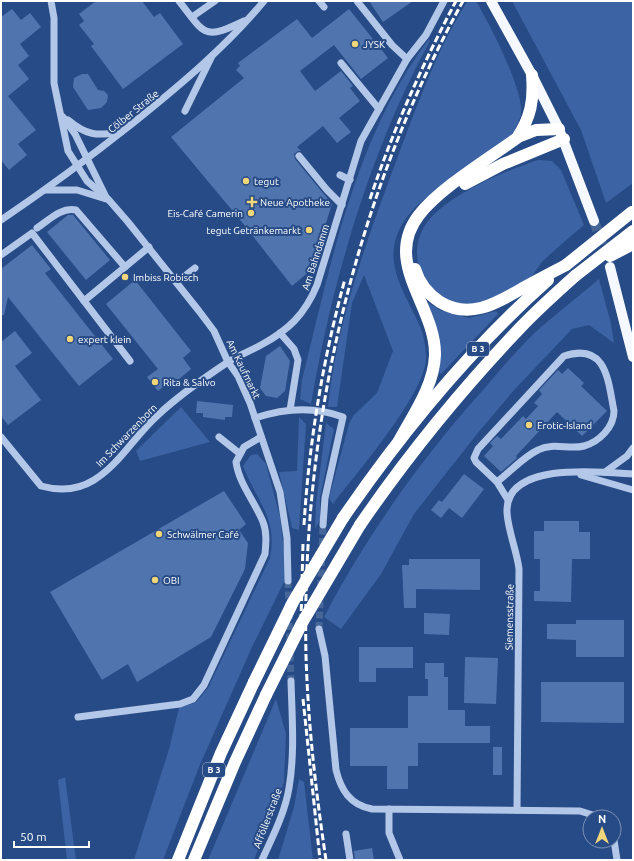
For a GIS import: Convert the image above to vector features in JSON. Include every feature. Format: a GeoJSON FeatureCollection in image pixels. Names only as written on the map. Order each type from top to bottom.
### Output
{"type":"FeatureCollection","features":[{"type":"Feature","properties":{"kind":"highway"},"geometry":{"type":"LineString","coordinates":[[517,138],[526,125],[532,106],[532,75]]}},
{"type":"Feature","properties":{"kind":"highway"},"geometry":{"type":"LineString","coordinates":[[399,441],[428,386],[435,356],[434,340],[430,325],[407,267],[407,246],[411,229],[420,214],[442,192],[517,138],[536,130],[561,134]]}},
{"type":"Feature","properties":{"kind":"highway"},"geometry":{"type":"LineString","coordinates":[[561,134],[444,197],[429,212],[419,227],[412,252],[417,274],[429,293],[444,304],[468,310],[492,305],[566,265]]}},
{"type":"Feature","properties":{"kind":"highway","name":"B 3"},"geometry":{"type":"LineString","coordinates":[[178,860],[221,753],[254,682],[293,602],[343,518],[399,441],[489,337],[525,301],[566,265],[633,212]]}},
{"type":"Feature","properties":{"kind":"highway","name":"B 3"},"geometry":{"type":"LineString","coordinates":[[194,860],[235,762],[266,695],[305,617],[360,525],[424,437],[459,395],[520,328],[580,272],[633,231]]}},
{"type":"Feature","properties":{"kind":"highway"},"geometry":{"type":"LineString","coordinates":[[580,272],[633,244]]}},
{"type":"Feature","properties":{"kind":"main road"},"geometry":{"type":"LineString","coordinates":[[491,1],[532,75],[561,134],[594,221]]}},
{"type":"Feature","properties":{"kind":"main road"},"geometry":{"type":"LineString","coordinates":[[610,267],[633,357]]}},
{"type":"Feature","properties":{"kind":"street","name":"Am Kaufmarkt"},"geometry":{"type":"LineString","coordinates":[[51,1],[54,18],[54,83],[68,151],[87,181],[108,199],[177,282],[214,331],[228,362],[238,376],[255,418],[280,492],[285,516],[288,581]]}},
{"type":"Feature","properties":{"kind":"street"},"geometry":{"type":"LineString","coordinates":[[179,1],[204,31],[216,33],[250,18]]}},
{"type":"Feature","properties":{"kind":"street"},"geometry":{"type":"LineString","coordinates":[[192,18],[215,1]]}},
{"type":"Feature","properties":{"kind":"street","name":"Cölber Straße"},"geometry":{"type":"LineString","coordinates":[[1,220],[88,160],[165,98],[250,18],[264,1]]}},
{"type":"Feature","properties":{"kind":"street"},"geometry":{"type":"LineString","coordinates":[[357,1],[392,45],[406,59]]}},
{"type":"Feature","properties":{"kind":"street","name":"Am Bahndamm"},"geometry":{"type":"LineString","coordinates":[[228,362],[280,333],[296,320],[311,299],[350,180],[361,141],[406,59],[426,35],[444,1]]}},
{"type":"Feature","properties":{"kind":"street"},"geometry":{"type":"LineString","coordinates":[[185,111],[207,70],[213,54]]}},
{"type":"Feature","properties":{"kind":"street"},"geometry":{"type":"LineString","coordinates":[[341,63],[379,109]]}},
{"type":"Feature","properties":{"kind":"street","name":"Am Kaufmarkt"},"geometry":{"type":"LineString","coordinates":[[60,113],[75,134],[108,199]]}},
{"type":"Feature","properties":{"kind":"street"},"geometry":{"type":"LineString","coordinates":[[60,113],[86,133],[98,135],[121,132]]}},
{"type":"Feature","properties":{"kind":"street"},"geometry":{"type":"LineString","coordinates":[[299,156],[327,190],[342,205]]}},
{"type":"Feature","properties":{"kind":"street"},"geometry":{"type":"LineString","coordinates":[[340,175],[350,180]]}},
{"type":"Feature","properties":{"kind":"street"},"geometry":{"type":"LineString","coordinates":[[44,190],[77,190],[108,199]]}},
{"type":"Feature","properties":{"kind":"street"},"geometry":{"type":"LineString","coordinates":[[38,228],[63,210],[69,208],[76,210],[124,267]]}},
{"type":"Feature","properties":{"kind":"street"},"geometry":{"type":"LineString","coordinates":[[1,255],[32,233],[130,361]]}},
{"type":"Feature","properties":{"kind":"street"},"geometry":{"type":"LineString","coordinates":[[84,301],[149,248]]}},
{"type":"Feature","properties":{"kind":"street"},"geometry":{"type":"LineString","coordinates":[[177,282],[195,268]]}},
{"type":"Feature","properties":{"kind":"street"},"geometry":{"type":"LineString","coordinates":[[280,333],[294,349],[298,360],[290,410]]}},
{"type":"Feature","properties":{"kind":"street"},"geometry":{"type":"LineString","coordinates":[[497,482],[540,449],[550,446],[584,446],[607,431],[614,416],[614,410],[606,372],[598,359],[592,355],[574,353],[564,356],[478,449],[474,458],[476,462],[497,482],[508,500],[515,490],[537,476],[603,472],[633,474]]}},
{"type":"Feature","properties":{"kind":"street","name":"Im Schwarzenborn"},"geometry":{"type":"LineString","coordinates":[[1,437],[36,482],[41,486],[52,489],[81,486],[100,476],[111,466],[157,415],[201,380],[228,362]]}},
{"type":"Feature","properties":{"kind":"street"},"geometry":{"type":"LineString","coordinates":[[255,418],[290,410],[310,409],[329,412],[343,417],[325,498],[323,525]]}},
{"type":"Feature","properties":{"kind":"street"},"geometry":{"type":"LineString","coordinates":[[219,437],[239,453]]}},
{"type":"Feature","properties":{"kind":"street"},"geometry":{"type":"LineString","coordinates":[[78,717],[180,704],[193,699],[204,685],[265,554],[266,538],[263,523],[236,462],[239,453],[244,447],[261,437]]}},
{"type":"Feature","properties":{"kind":"street"},"geometry":{"type":"LineString","coordinates":[[603,472],[627,456],[633,448]]}},
{"type":"Feature","properties":{"kind":"street"},"geometry":{"type":"LineString","coordinates":[[573,473],[633,490]]}},
{"type":"Feature","properties":{"kind":"street","name":"Siemensstraße"},"geometry":{"type":"LineString","coordinates":[[508,500],[507,517],[517,551],[520,569],[517,810]]}},
{"type":"Feature","properties":{"kind":"street"},"geometry":{"type":"LineString","coordinates":[[319,628],[325,656],[335,762],[340,784],[347,796],[358,805],[372,809],[582,812]]}},
{"type":"Feature","properties":{"kind":"street","name":"Afföllerstraße"},"geometry":{"type":"LineString","coordinates":[[262,860],[284,808],[289,789],[292,762],[291,681]]}},
{"type":"Feature","properties":{"kind":"street"},"geometry":{"type":"LineString","coordinates":[[389,809],[389,833],[400,860]]}},
{"type":"Feature","properties":{"kind":"street"},"geometry":{"type":"LineString","coordinates":[[346,834],[350,860]]}},
{"type":"Feature","properties":{"kind":"street"},"geometry":{"type":"LineString","coordinates":[[616,849],[618,860]]}},
{"type":"Feature","properties":{"kind":"shaded area"},"geometry":{"type":"Polygon","coordinates":[[[476,1],[489,24],[511,73],[520,102],[520,117],[515,130],[509,137],[424,199],[406,218],[398,233],[395,242],[394,263],[404,294],[423,335],[426,357],[423,372],[415,391],[388,433],[333,504],[329,498],[349,424],[353,416],[377,393],[393,351],[364,275],[352,303],[337,407],[328,407],[332,375],[346,311],[355,279],[387,186],[413,116],[437,58],[467,2],[476,1]]]}},
{"type":"Feature","properties":{"kind":"shaded area"},"geometry":{"type":"Polygon","coordinates":[[[512,1],[633,1],[633,183],[606,203],[581,130],[512,1]]]}},
{"type":"Feature","properties":{"kind":"shaded area"},"geometry":{"type":"Polygon","coordinates":[[[429,39],[430,41],[389,127],[356,218],[330,311],[311,404],[300,399],[302,380],[335,247],[349,202],[364,159],[382,117],[403,77],[429,39]]]}},
{"type":"Feature","properties":{"kind":"shaded area"},"geometry":{"type":"Polygon","coordinates":[[[538,160],[552,161],[561,170],[584,225],[543,261],[530,278],[492,301],[464,306],[438,294],[429,285],[418,263],[417,251],[419,239],[424,227],[445,205],[460,195],[492,178],[538,160]]]}},
{"type":"Feature","properties":{"kind":"shaded area"},"geometry":{"type":"Polygon","coordinates":[[[599,279],[611,324],[614,343],[589,325],[572,329],[515,389],[477,434],[414,514],[381,574],[341,629],[324,617],[377,527],[438,443],[526,342],[541,327],[599,279]]]}},
{"type":"Feature","properties":{"kind":"shaded area"},"geometry":{"type":"Polygon","coordinates":[[[427,302],[442,311],[469,318],[496,311],[498,314],[441,374],[439,371],[440,344],[434,320],[427,302]]]}},
{"type":"Feature","properties":{"kind":"shaded area"},"geometry":{"type":"Polygon","coordinates":[[[181,407],[210,442],[140,461],[136,451],[181,407]]]}},
{"type":"Feature","properties":{"kind":"shaded area"},"geometry":{"type":"Polygon","coordinates":[[[299,417],[306,424],[299,530],[292,528],[279,472],[297,471],[299,417]]]}},
{"type":"Feature","properties":{"kind":"shaded area"},"geometry":{"type":"Polygon","coordinates":[[[326,423],[334,429],[320,498],[320,520],[315,529],[316,504],[326,423]]]}},
{"type":"Feature","properties":{"kind":"shaded area"},"geometry":{"type":"Polygon","coordinates":[[[257,454],[266,464],[280,517],[285,560],[284,582],[252,647],[199,767],[163,860],[134,860],[169,749],[179,708],[196,702],[208,688],[270,558],[272,544],[268,520],[243,466],[251,455],[257,454]]]}},
{"type":"Feature","properties":{"kind":"shaded area"},"geometry":{"type":"Polygon","coordinates":[[[276,699],[286,734],[284,782],[254,860],[208,860],[276,699]]]}},
{"type":"Feature","properties":{"kind":"shaded area"},"geometry":{"type":"Polygon","coordinates":[[[65,777],[76,860],[67,860],[58,780],[65,777]]]}},
{"type":"Feature","properties":{"kind":"shaded area"},"geometry":{"type":"Polygon","coordinates":[[[299,779],[304,782],[313,860],[278,860],[294,807],[299,779]]]}},
{"type":"Feature","properties":{"kind":"building"},"geometry":{"type":"Polygon","coordinates":[[[96,1],[142,1],[154,17],[160,13],[183,44],[123,89],[91,46],[94,44],[79,25],[84,21],[79,14],[96,1]]]}},
{"type":"Feature","properties":{"kind":"building"},"geometry":{"type":"Polygon","coordinates":[[[369,1],[413,1],[383,22],[369,1]]]}},
{"type":"Feature","properties":{"kind":"building"},"geometry":{"type":"Polygon","coordinates":[[[12,9],[21,20],[30,13],[41,27],[20,44],[29,56],[18,65],[29,79],[8,96],[36,130],[18,144],[27,155],[9,170],[1,160],[1,17],[12,9]]]}},
{"type":"Feature","properties":{"kind":"building"},"geometry":{"type":"Polygon","coordinates":[[[349,9],[388,58],[361,79],[334,45],[300,71],[315,91],[341,71],[353,86],[350,88],[360,101],[339,118],[351,132],[337,143],[323,126],[297,147],[301,151],[294,154],[295,159],[332,204],[311,270],[292,286],[241,221],[171,137],[244,78],[236,70],[240,66],[238,63],[297,19],[312,38],[349,9]]]}},
{"type":"Feature","properties":{"kind":"building"},"geometry":{"type":"Polygon","coordinates":[[[82,74],[88,74],[98,90],[104,91],[108,95],[107,102],[101,108],[88,110],[73,87],[74,78],[82,74]]]}},
{"type":"Feature","properties":{"kind":"building"},"geometry":{"type":"Polygon","coordinates":[[[68,215],[73,215],[110,260],[86,280],[47,232],[68,215]]]}},
{"type":"Feature","properties":{"kind":"building","name":"expert klein"},"geometry":{"type":"Polygon","coordinates":[[[32,245],[51,269],[45,273],[113,359],[79,386],[8,297],[4,315],[1,315],[1,269],[32,245]]]}},
{"type":"Feature","properties":{"kind":"building"},"geometry":{"type":"Polygon","coordinates":[[[135,280],[191,351],[183,358],[191,369],[171,386],[169,382],[158,391],[147,377],[158,369],[106,304],[135,280]]]}},
{"type":"Feature","properties":{"kind":"building"},"geometry":{"type":"Polygon","coordinates":[[[15,331],[32,353],[15,366],[41,400],[8,425],[1,416],[1,342],[15,331]]]}},
{"type":"Feature","properties":{"kind":"building"},"geometry":{"type":"Polygon","coordinates":[[[280,346],[290,361],[285,391],[277,398],[266,396],[260,388],[266,356],[280,346]]]}},
{"type":"Feature","properties":{"kind":"building","name":"Erotic-Island"},"geometry":{"type":"Polygon","coordinates":[[[568,368],[584,383],[581,386],[607,411],[582,436],[557,412],[516,456],[517,458],[501,472],[484,456],[493,446],[490,443],[497,436],[501,439],[523,416],[526,419],[538,406],[534,403],[542,394],[539,390],[558,370],[562,374],[568,368]]]}},
{"type":"Feature","properties":{"kind":"building"},"geometry":{"type":"Polygon","coordinates":[[[197,401],[233,405],[232,417],[225,417],[225,420],[203,417],[203,413],[196,413],[197,401]]]}},
{"type":"Feature","properties":{"kind":"building"},"geometry":{"type":"Polygon","coordinates":[[[464,474],[484,489],[462,518],[449,508],[441,518],[431,510],[439,500],[442,502],[464,474]]]}},
{"type":"Feature","properties":{"kind":"building","name":"OBI"},"geometry":{"type":"Polygon","coordinates":[[[224,491],[246,524],[239,530],[248,543],[245,569],[211,637],[137,682],[128,664],[102,680],[50,592],[224,491]]]}},
{"type":"Feature","properties":{"kind":"building"},"geometry":{"type":"Polygon","coordinates":[[[544,521],[579,521],[579,532],[590,532],[590,559],[572,559],[571,602],[534,601],[534,591],[540,591],[540,559],[534,559],[534,531],[544,531],[544,521]]]}},
{"type":"Feature","properties":{"kind":"building"},"geometry":{"type":"Polygon","coordinates":[[[409,559],[480,559],[480,590],[416,589],[416,608],[404,608],[402,565],[409,565],[409,559]]]}},
{"type":"Feature","properties":{"kind":"building"},"geometry":{"type":"Polygon","coordinates":[[[424,613],[450,614],[449,635],[424,634],[424,613]]]}},
{"type":"Feature","properties":{"kind":"building"},"geometry":{"type":"Polygon","coordinates":[[[576,620],[624,620],[624,657],[576,657],[576,640],[547,639],[547,624],[576,624],[576,620]]]}},
{"type":"Feature","properties":{"kind":"building"},"geometry":{"type":"Polygon","coordinates":[[[359,647],[413,647],[413,668],[376,668],[376,682],[359,682],[359,647]]]}},
{"type":"Feature","properties":{"kind":"building"},"geometry":{"type":"Polygon","coordinates":[[[465,657],[498,658],[496,704],[464,703],[465,657]]]}},
{"type":"Feature","properties":{"kind":"building"},"geometry":{"type":"Polygon","coordinates":[[[425,663],[444,663],[444,677],[448,677],[448,710],[465,710],[465,726],[490,726],[490,743],[418,743],[418,766],[408,766],[408,789],[387,789],[387,766],[350,766],[350,728],[408,728],[408,696],[428,696],[428,679],[425,679],[425,663]]]}},
{"type":"Feature","properties":{"kind":"building"},"geometry":{"type":"Polygon","coordinates":[[[541,682],[624,682],[624,723],[541,722],[541,682]]]}},
{"type":"Feature","properties":{"kind":"building"},"geometry":{"type":"Polygon","coordinates":[[[493,747],[502,747],[502,775],[493,775],[493,747]]]}},
{"type":"Feature","properties":{"kind":"building"},"geometry":{"type":"Polygon","coordinates":[[[372,848],[374,860],[355,860],[354,851],[372,848]]]}},
{"type":"Feature","properties":{"kind":"tunnel"},"geometry":{"type":"LineString","coordinates":[[594,221],[610,267]]}},
{"type":"Feature","properties":{"kind":"tunnel"},"geometry":{"type":"LineString","coordinates":[[319,629],[323,525]]}},
{"type":"Feature","properties":{"kind":"tunnel"},"geometry":{"type":"LineString","coordinates":[[288,581],[291,681]]}},
{"type":"Feature","properties":{"kind":"railway"},"geometry":{"type":"LineString","coordinates":[[370,199],[388,148],[409,98],[431,49],[456,1]]}},
{"type":"Feature","properties":{"kind":"railway"},"geometry":{"type":"LineString","coordinates":[[326,860],[313,758],[306,656],[307,571],[313,486],[324,401],[341,318],[364,236],[391,156],[424,77],[463,1]]}},
{"type":"Feature","properties":{"kind":"railway"},"geometry":{"type":"LineString","coordinates":[[304,525],[309,463],[318,401],[330,340],[345,279]]}},
{"type":"Feature","properties":{"kind":"railway"},"geometry":{"type":"LineString","coordinates":[[301,621],[303,543]]}},
{"type":"Feature","properties":{"kind":"railway"},"geometry":{"type":"LineString","coordinates":[[303,699],[320,860]]}},
{"type":"Feature","properties":{"kind":"place","name":"JYSK"},"geometry":{"type":"Point","coordinates":[355,44]}},
{"type":"Feature","properties":{"kind":"place","name":"tegut"},"geometry":{"type":"Point","coordinates":[246,181]}},
{"type":"Feature","properties":{"kind":"place","name":"Neue Apotheke"},"geometry":{"type":"Point","coordinates":[252,202]}},
{"type":"Feature","properties":{"kind":"place","name":"Eis-Café Camerin"},"geometry":{"type":"Point","coordinates":[251,213]}},
{"type":"Feature","properties":{"kind":"place","name":"tegut Getränkemarkt"},"geometry":{"type":"Point","coordinates":[309,230]}},
{"type":"Feature","properties":{"kind":"place","name":"Imbiss Robisch"},"geometry":{"type":"Point","coordinates":[125,277]}},
{"type":"Feature","properties":{"kind":"place","name":"expert klein"},"geometry":{"type":"Point","coordinates":[70,339]}},
{"type":"Feature","properties":{"kind":"place","name":"Rita & Salvo"},"geometry":{"type":"Point","coordinates":[155,382]}},
{"type":"Feature","properties":{"kind":"place","name":"Erotic-Island"},"geometry":{"type":"Point","coordinates":[529,425]}},
{"type":"Feature","properties":{"kind":"place","name":"Schwälmer Café"},"geometry":{"type":"Point","coordinates":[159,534]}},
{"type":"Feature","properties":{"kind":"place","name":"OBI"},"geometry":{"type":"Point","coordinates":[155,580]}}]}
